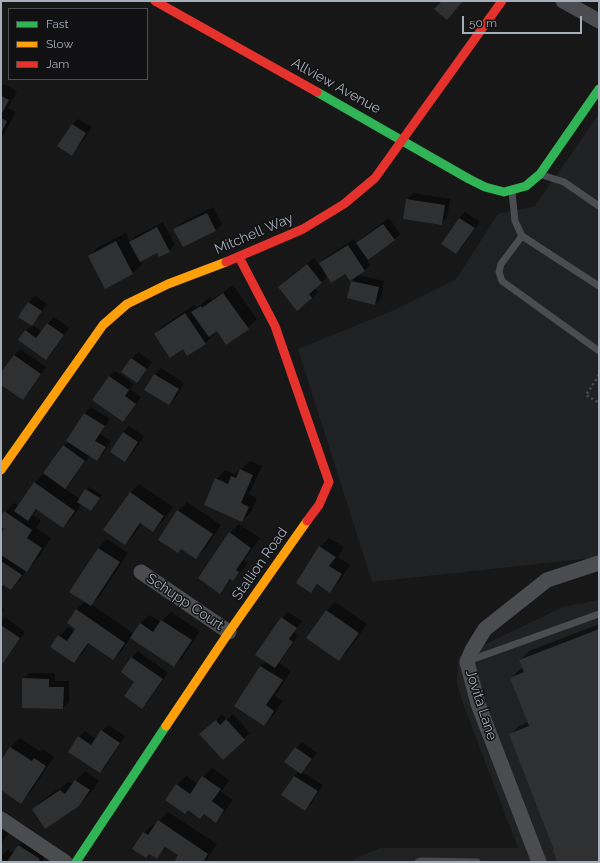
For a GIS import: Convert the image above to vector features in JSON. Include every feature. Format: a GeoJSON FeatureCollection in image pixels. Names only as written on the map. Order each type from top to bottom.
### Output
{"type":"FeatureCollection","features":[{"type":"Feature","properties":{"kind":"street","name":"Allview Avenue"},"geometry":{"type":"LineString","coordinates":[[155,1],[486,187],[508,191]]}},
{"type":"Feature","properties":{"kind":"street","name":"Mitchell Way"},"geometry":{"type":"LineString","coordinates":[[1,470],[103,325],[127,304],[168,284],[239,257],[303,229],[344,204],[375,178],[502,1]]}},
{"type":"Feature","properties":{"kind":"street"},"geometry":{"type":"LineString","coordinates":[[563,1],[599,21]]}},
{"type":"Feature","properties":{"kind":"street"},"geometry":{"type":"LineString","coordinates":[[508,191],[526,186],[540,174],[599,89]]}},
{"type":"Feature","properties":{"kind":"street","name":"Stallion Road"},"geometry":{"type":"LineString","coordinates":[[76,862],[229,632],[319,505],[329,482],[275,326],[239,257]]}},
{"type":"Feature","properties":{"kind":"street","name":"Jovita Lane"},"geometry":{"type":"LineString","coordinates":[[539,862],[478,704],[467,662],[472,650],[485,629],[547,580],[599,562]]}},
{"type":"Feature","properties":{"kind":"street","name":"Schupp Court"},"geometry":{"type":"LineString","coordinates":[[141,572],[229,632]]}},
{"type":"Feature","properties":{"kind":"street"},"geometry":{"type":"LineString","coordinates":[[1,819],[65,862]]}},
{"type":"Feature","properties":{"kind":"lane"},"geometry":{"type":"LineString","coordinates":[[540,174],[564,182],[598,206]]}},
{"type":"Feature","properties":{"kind":"lane"},"geometry":{"type":"LineString","coordinates":[[508,191],[515,222],[522,236],[599,286]]}},
{"type":"Feature","properties":{"kind":"lane"},"geometry":{"type":"LineString","coordinates":[[522,236],[501,264],[499,272],[502,281],[598,348]]}},
{"type":"Feature","properties":{"kind":"lane"},"geometry":{"type":"LineString","coordinates":[[467,662],[599,614]]}},
{"type":"Feature","properties":{"kind":"lane"},"geometry":{"type":"LineString","coordinates":[[418,862],[477,862]]}},
{"type":"Feature","properties":{"kind":"path"},"geometry":{"type":"LineString","coordinates":[[599,375],[586,395],[599,403]]}},
{"type":"Feature","properties":{"kind":"shaded area"},"geometry":{"type":"Polygon","coordinates":[[[599,114],[599,558],[372,582],[298,349],[392,311],[456,279],[498,214],[535,206],[599,114]]]}},
{"type":"Feature","properties":{"kind":"shaded area"},"geometry":{"type":"Polygon","coordinates":[[[599,600],[599,862],[348,862],[380,848],[518,848],[457,684],[458,657],[563,607],[599,600]]]}},
{"type":"Feature","properties":{"kind":"building"},"geometry":{"type":"Polygon","coordinates":[[[442,1],[463,1],[447,20],[434,9],[442,1]]]}},
{"type":"Feature","properties":{"kind":"building"},"geometry":{"type":"Polygon","coordinates":[[[1,96],[9,100],[1,115],[1,96]]]}},
{"type":"Feature","properties":{"kind":"building"},"geometry":{"type":"Polygon","coordinates":[[[1,118],[7,121],[1,133],[1,118]]]}},
{"type":"Feature","properties":{"kind":"building"},"geometry":{"type":"Polygon","coordinates":[[[72,124],[86,133],[72,156],[57,146],[72,124]]]}},
{"type":"Feature","properties":{"kind":"building"},"geometry":{"type":"Polygon","coordinates":[[[406,199],[445,205],[442,225],[403,219],[406,199]]]}},
{"type":"Feature","properties":{"kind":"building"},"geometry":{"type":"Polygon","coordinates":[[[207,213],[216,231],[183,247],[173,229],[207,213]]]}},
{"type":"Feature","properties":{"kind":"building"},"geometry":{"type":"Polygon","coordinates":[[[459,218],[475,228],[456,254],[441,244],[459,218]]]}},
{"type":"Feature","properties":{"kind":"building"},"geometry":{"type":"Polygon","coordinates":[[[383,224],[395,240],[368,260],[356,243],[383,224]]]}},
{"type":"Feature","properties":{"kind":"building"},"geometry":{"type":"Polygon","coordinates":[[[157,227],[170,252],[159,257],[157,253],[140,262],[129,242],[157,227]]]}},
{"type":"Feature","properties":{"kind":"building"},"geometry":{"type":"Polygon","coordinates":[[[116,241],[133,274],[105,289],[88,256],[116,241]]]}},
{"type":"Feature","properties":{"kind":"building"},"geometry":{"type":"Polygon","coordinates":[[[348,245],[365,271],[350,281],[345,274],[331,283],[319,263],[348,245]]]}},
{"type":"Feature","properties":{"kind":"building"},"geometry":{"type":"Polygon","coordinates":[[[307,264],[322,283],[309,294],[312,298],[297,311],[278,287],[307,264]]]}},
{"type":"Feature","properties":{"kind":"building"},"geometry":{"type":"Polygon","coordinates":[[[351,281],[379,287],[375,305],[347,298],[351,281]]]}},
{"type":"Feature","properties":{"kind":"building"},"geometry":{"type":"Polygon","coordinates":[[[223,293],[249,329],[226,345],[217,331],[209,337],[191,312],[201,306],[202,308],[223,293]]]}},
{"type":"Feature","properties":{"kind":"building"},"geometry":{"type":"Polygon","coordinates":[[[28,302],[42,311],[32,326],[18,317],[28,302]]]}},
{"type":"Feature","properties":{"kind":"building"},"geometry":{"type":"Polygon","coordinates":[[[185,313],[206,344],[187,356],[183,349],[170,358],[154,334],[185,313]]]}},
{"type":"Feature","properties":{"kind":"building"},"geometry":{"type":"Polygon","coordinates":[[[47,323],[64,335],[46,360],[18,340],[25,330],[36,338],[47,323]]]}},
{"type":"Feature","properties":{"kind":"building"},"geometry":{"type":"Polygon","coordinates":[[[14,355],[41,374],[23,400],[1,385],[1,372],[14,355]]]}},
{"type":"Feature","properties":{"kind":"building"},"geometry":{"type":"Polygon","coordinates":[[[131,358],[147,369],[137,383],[121,372],[131,358]]]}},
{"type":"Feature","properties":{"kind":"building"},"geometry":{"type":"Polygon","coordinates":[[[154,374],[179,389],[169,405],[144,390],[154,374]]]}},
{"type":"Feature","properties":{"kind":"building"},"geometry":{"type":"Polygon","coordinates":[[[109,376],[129,390],[125,396],[136,404],[123,422],[92,400],[109,376]]]}},
{"type":"Feature","properties":{"kind":"building"},"geometry":{"type":"Polygon","coordinates":[[[84,413],[105,426],[95,441],[106,447],[97,461],[66,441],[84,413]]]}},
{"type":"Feature","properties":{"kind":"building"},"geometry":{"type":"Polygon","coordinates":[[[123,432],[138,442],[125,462],[110,452],[123,432]]]}},
{"type":"Feature","properties":{"kind":"building"},"geometry":{"type":"Polygon","coordinates":[[[63,445],[85,461],[65,489],[43,473],[63,445]]]}},
{"type":"Feature","properties":{"kind":"building"},"geometry":{"type":"Polygon","coordinates":[[[240,469],[253,475],[241,503],[249,507],[242,522],[204,505],[215,478],[228,484],[231,476],[236,478],[240,469]]]}},
{"type":"Feature","properties":{"kind":"building"},"geometry":{"type":"Polygon","coordinates":[[[34,482],[75,511],[63,528],[36,509],[28,521],[14,511],[34,482]]]}},
{"type":"Feature","properties":{"kind":"building"},"geometry":{"type":"Polygon","coordinates":[[[85,489],[100,498],[91,511],[77,502],[85,489]]]}},
{"type":"Feature","properties":{"kind":"building"},"geometry":{"type":"Polygon","coordinates":[[[130,492],[164,516],[153,532],[140,523],[125,545],[103,530],[130,492]]]}},
{"type":"Feature","properties":{"kind":"building"},"geometry":{"type":"Polygon","coordinates":[[[177,510],[213,534],[196,559],[181,549],[178,553],[158,540],[177,510]]]}},
{"type":"Feature","properties":{"kind":"building"},"geometry":{"type":"Polygon","coordinates":[[[4,511],[32,530],[27,538],[42,548],[27,572],[1,555],[1,534],[4,529],[1,527],[1,516],[4,511]]]}},
{"type":"Feature","properties":{"kind":"building"},"geometry":{"type":"Polygon","coordinates":[[[229,532],[251,548],[236,570],[239,572],[233,581],[230,579],[220,594],[198,578],[229,532]]]}},
{"type":"Feature","properties":{"kind":"building"},"geometry":{"type":"Polygon","coordinates":[[[319,546],[336,557],[329,566],[342,574],[330,593],[317,584],[311,593],[296,583],[319,546]]]}},
{"type":"Feature","properties":{"kind":"building"},"geometry":{"type":"Polygon","coordinates":[[[98,548],[120,562],[91,606],[69,592],[98,548]]]}},
{"type":"Feature","properties":{"kind":"building"},"geometry":{"type":"Polygon","coordinates":[[[1,561],[22,575],[11,590],[3,585],[1,589],[1,561]]]}},
{"type":"Feature","properties":{"kind":"building"},"geometry":{"type":"Polygon","coordinates":[[[76,609],[125,643],[113,660],[88,643],[74,663],[50,647],[58,635],[67,641],[75,629],[67,623],[76,609]]]}},
{"type":"Feature","properties":{"kind":"building"},"geometry":{"type":"Polygon","coordinates":[[[326,610],[359,633],[339,661],[306,638],[326,610]]]}},
{"type":"Feature","properties":{"kind":"building"},"geometry":{"type":"Polygon","coordinates":[[[281,617],[297,628],[289,639],[293,642],[275,668],[255,655],[281,617]]]}},
{"type":"Feature","properties":{"kind":"building"},"geometry":{"type":"Polygon","coordinates":[[[161,620],[192,640],[174,667],[130,638],[140,623],[153,632],[161,620]]]}},
{"type":"Feature","properties":{"kind":"building"},"geometry":{"type":"Polygon","coordinates":[[[1,625],[20,638],[3,663],[1,662],[1,625]]]}},
{"type":"Feature","properties":{"kind":"building"},"geometry":{"type":"Polygon","coordinates":[[[599,629],[599,862],[557,862],[554,850],[509,734],[529,726],[510,678],[524,672],[519,660],[599,629]]]}},
{"type":"Feature","properties":{"kind":"building"},"geometry":{"type":"Polygon","coordinates":[[[131,657],[163,679],[142,709],[124,696],[134,682],[121,672],[131,657]]]}},
{"type":"Feature","properties":{"kind":"building"},"geometry":{"type":"Polygon","coordinates":[[[260,666],[283,680],[266,705],[274,711],[264,726],[234,706],[260,666]]]}},
{"type":"Feature","properties":{"kind":"building"},"geometry":{"type":"Polygon","coordinates":[[[22,678],[49,679],[49,687],[64,687],[63,709],[22,708],[22,678]]]}},
{"type":"Feature","properties":{"kind":"building"},"geometry":{"type":"Polygon","coordinates":[[[226,719],[245,740],[223,760],[199,734],[216,720],[220,725],[226,719]]]}},
{"type":"Feature","properties":{"kind":"building"},"geometry":{"type":"Polygon","coordinates":[[[101,730],[120,743],[100,773],[68,752],[78,736],[91,745],[101,730]]]}},
{"type":"Feature","properties":{"kind":"building"},"geometry":{"type":"Polygon","coordinates":[[[10,747],[32,761],[34,758],[46,766],[21,804],[1,790],[1,760],[10,747]]]}},
{"type":"Feature","properties":{"kind":"building"},"geometry":{"type":"Polygon","coordinates":[[[295,747],[312,759],[301,774],[284,762],[295,747]]]}},
{"type":"Feature","properties":{"kind":"building"},"geometry":{"type":"Polygon","coordinates":[[[202,776],[221,789],[212,801],[224,810],[216,823],[204,814],[200,819],[188,810],[185,814],[165,800],[176,784],[190,794],[202,776]]]}},
{"type":"Feature","properties":{"kind":"building"},"geometry":{"type":"Polygon","coordinates":[[[294,776],[318,791],[305,811],[281,795],[294,776]]]}},
{"type":"Feature","properties":{"kind":"building"},"geometry":{"type":"Polygon","coordinates":[[[75,780],[90,790],[79,806],[45,829],[32,809],[60,790],[65,794],[75,780]]]}},
{"type":"Feature","properties":{"kind":"building"},"geometry":{"type":"Polygon","coordinates":[[[158,820],[208,854],[203,862],[174,862],[178,855],[165,847],[157,859],[149,854],[146,858],[132,849],[143,832],[148,835],[158,820]]]}},
{"type":"Feature","properties":{"kind":"building"},"geometry":{"type":"Polygon","coordinates":[[[18,845],[40,859],[38,862],[7,862],[18,845]]]}},
{"type":"Feature","properties":{"kind":"traffic: fast"},"geometry":{"type":"LineString","coordinates":[[317,92],[469,179],[485,187],[504,192],[526,186],[540,174],[599,89]]}},
{"type":"Feature","properties":{"kind":"traffic: fast"},"geometry":{"type":"LineString","coordinates":[[76,862],[166,726]]}},
{"type":"Feature","properties":{"kind":"traffic: slow"},"geometry":{"type":"LineString","coordinates":[[1,470],[103,325],[127,304],[168,284],[226,262]]}},
{"type":"Feature","properties":{"kind":"traffic: slow"},"geometry":{"type":"LineString","coordinates":[[166,726],[229,632],[307,521]]}},
{"type":"Feature","properties":{"kind":"traffic: jam"},"geometry":{"type":"LineString","coordinates":[[155,1],[317,92]]}},
{"type":"Feature","properties":{"kind":"traffic: jam"},"geometry":{"type":"LineString","coordinates":[[226,262],[303,229],[344,204],[375,178],[502,1]]}},
{"type":"Feature","properties":{"kind":"traffic: jam"},"geometry":{"type":"LineString","coordinates":[[239,257],[275,326],[329,482],[319,505],[307,521]]}}]}
